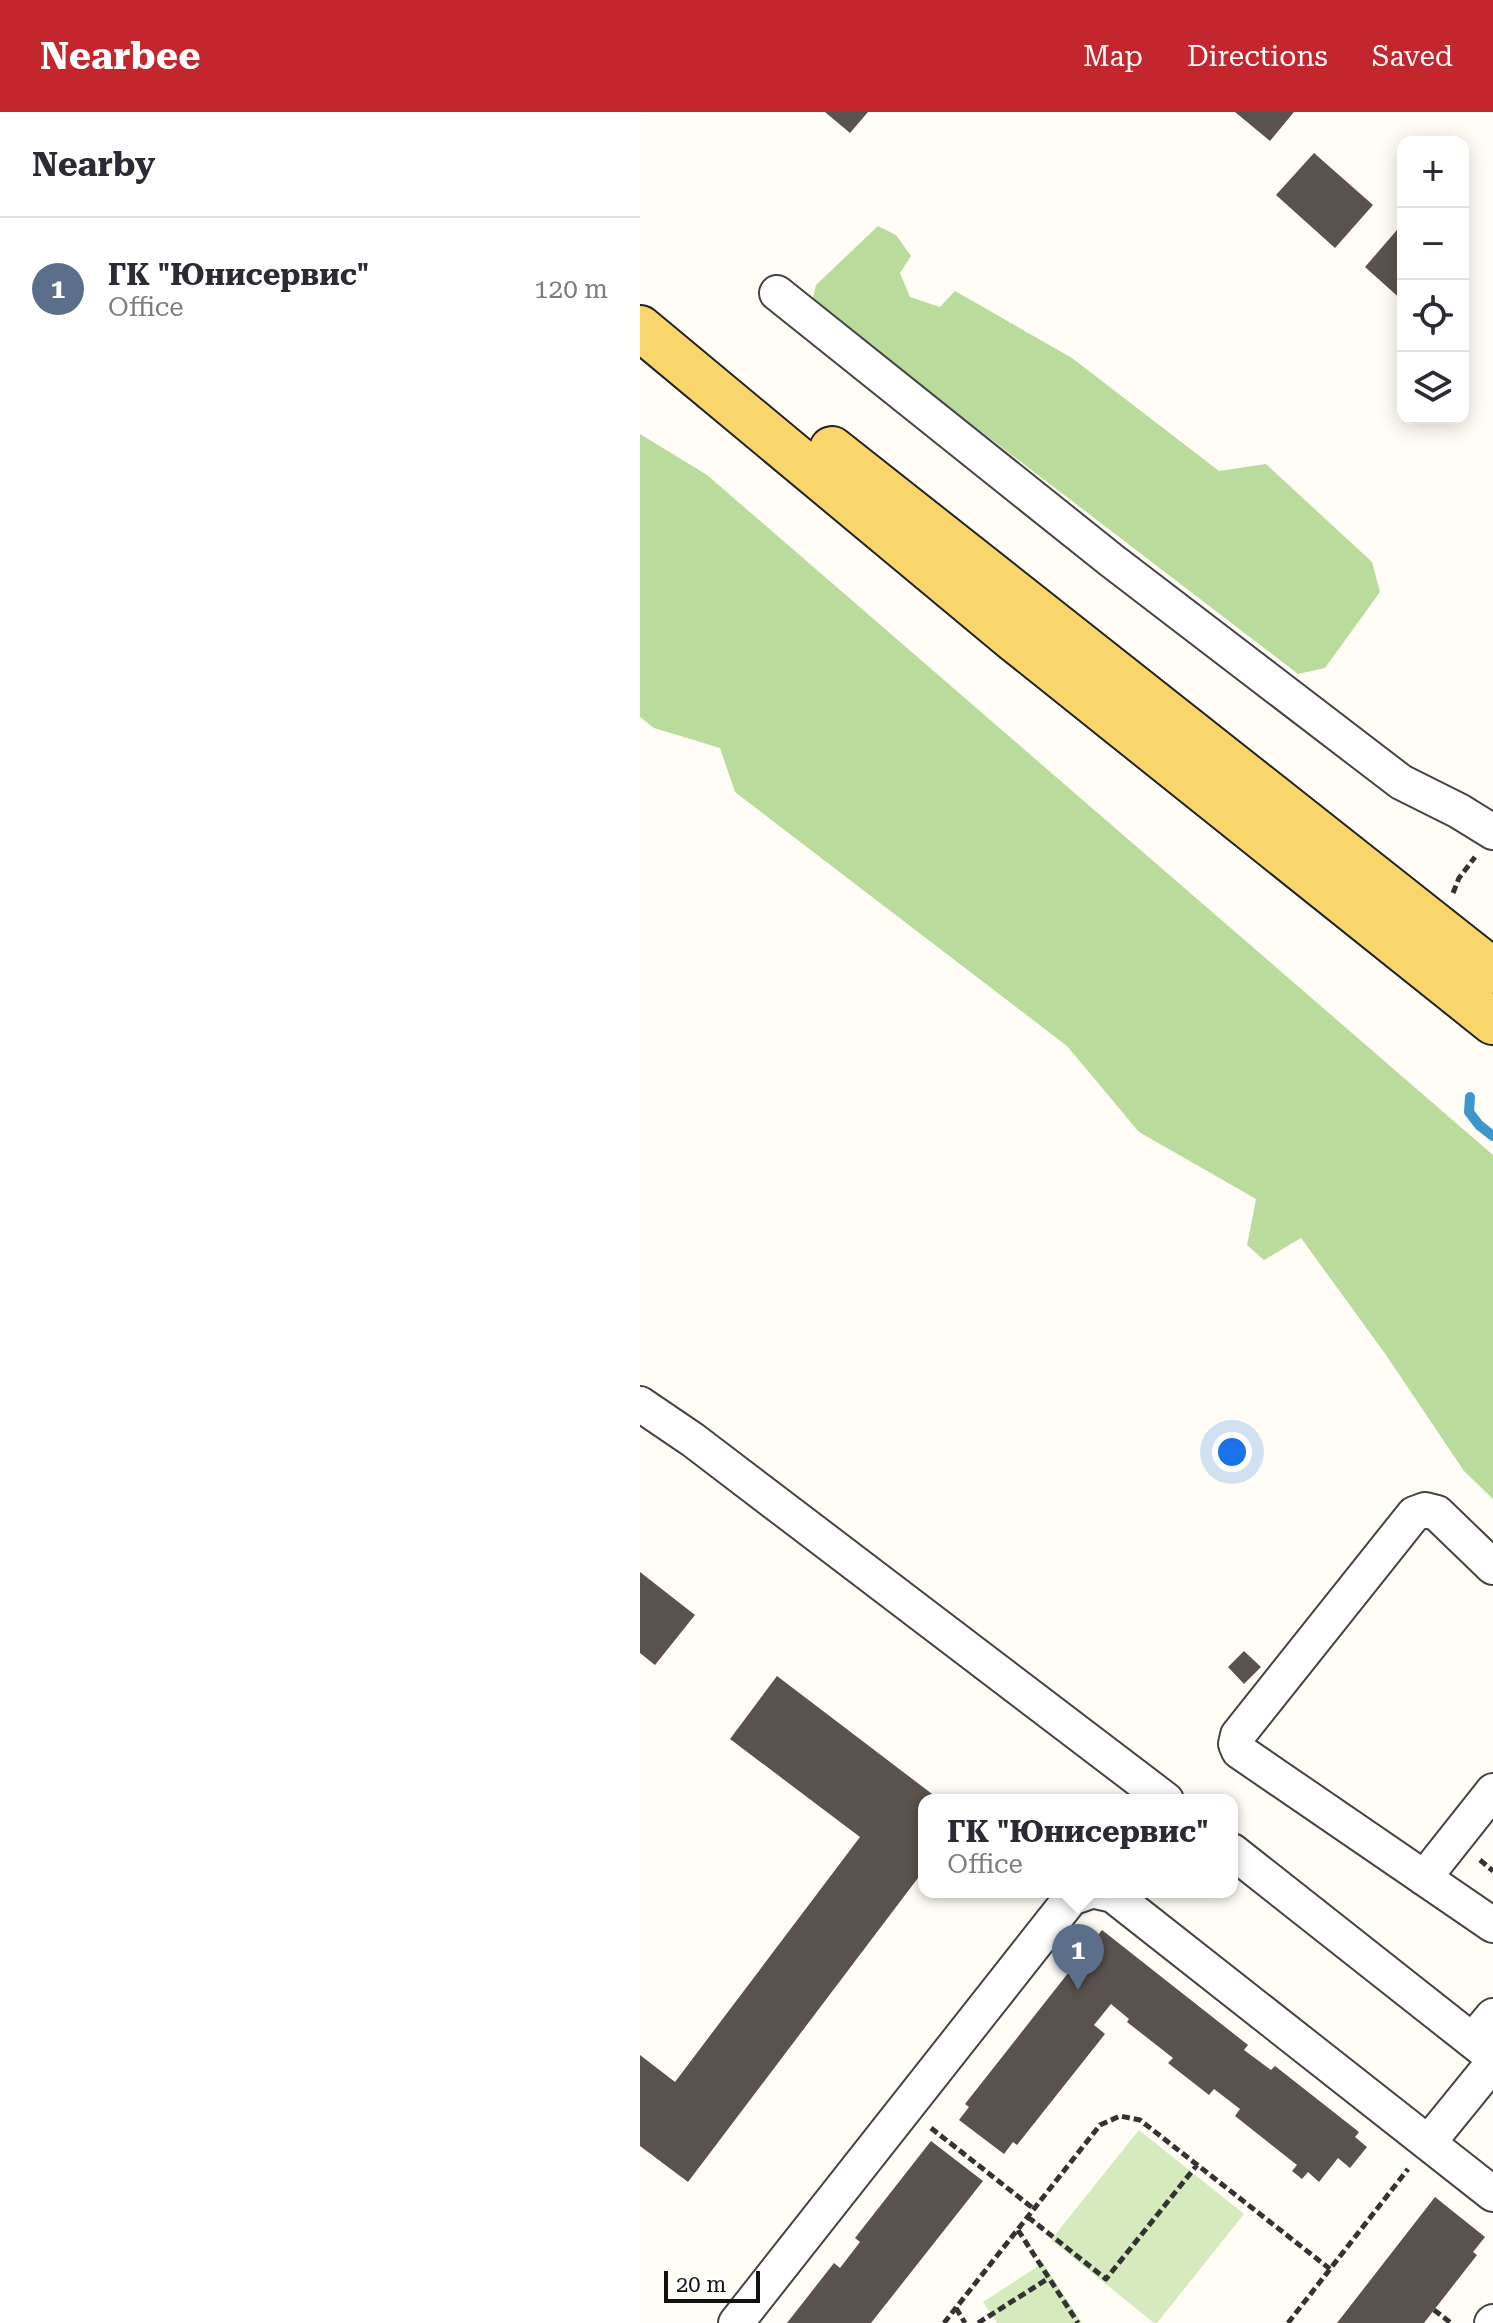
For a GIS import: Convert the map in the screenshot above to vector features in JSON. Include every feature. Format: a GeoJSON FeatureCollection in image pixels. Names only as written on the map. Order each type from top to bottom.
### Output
{"type":"FeatureCollection","features":[{"type":"Feature","properties":{"kind":"main road"},"geometry":{"type":"LineString","coordinates":[[640,302],[815,435],[1493,971]]}},
{"type":"Feature","properties":{"kind":"main road"},"geometry":{"type":"LineString","coordinates":[[640,328],[1014,639],[1493,1022]]}},
{"type":"Feature","properties":{"kind":"street"},"geometry":{"type":"LineString","coordinates":[[777,293],[1111,560],[1401,782],[1459,811],[1484,844]]}},
{"type":"Feature","properties":{"kind":"street"},"geometry":{"type":"LineString","coordinates":[[640,1404],[693,1440],[1158,1794]]}},
{"type":"Feature","properties":{"kind":"street"},"geometry":{"type":"LineString","coordinates":[[1493,1567],[1437,1513],[1425,1510],[1414,1514],[1238,1735],[1236,1744],[1239,1751],[1493,1925]]}},
{"type":"Feature","properties":{"kind":"street"},"geometry":{"type":"LineString","coordinates":[[1424,1878],[1493,1791]]}},
{"type":"Feature","properties":{"kind":"street"},"geometry":{"type":"LineString","coordinates":[[1238,1856],[1488,2044],[1428,2143]]}},
{"type":"Feature","properties":{"kind":"street"},"geometry":{"type":"LineString","coordinates":[[736,2323],[1071,1898]]}},
{"type":"Feature","properties":{"kind":"street"},"geometry":{"type":"LineString","coordinates":[[1117,1898],[1493,2194]]}},
{"type":"Feature","properties":{"kind":"path"},"geometry":{"type":"LineString","coordinates":[[1453,894],[1459,878],[1484,844]]}},
{"type":"Feature","properties":{"kind":"path"},"geometry":{"type":"LineString","coordinates":[[906,2108],[1034,2209]]}},
{"type":"Feature","properties":{"kind":"path"},"geometry":{"type":"LineString","coordinates":[[944,2323],[1100,2125],[1120,2116],[1140,2120],[1330,2269]]}},
{"type":"Feature","properties":{"kind":"path"},"geometry":{"type":"LineString","coordinates":[[1288,2323],[1428,2143]]}},
{"type":"Feature","properties":{"kind":"path"},"geometry":{"type":"LineString","coordinates":[[1028,2217],[1106,2279],[1197,2165]]}},
{"type":"Feature","properties":{"kind":"path"},"geometry":{"type":"LineString","coordinates":[[1018,2230],[1078,2323]]}},
{"type":"Feature","properties":{"kind":"path"},"geometry":{"type":"LineString","coordinates":[[978,2323],[1049,2278]]}},
{"type":"Feature","properties":{"kind":"path"},"geometry":{"type":"LineString","coordinates":[[956,2308],[965,2323]]}},
{"type":"Feature","properties":{"kind":"path"},"geometry":{"type":"LineString","coordinates":[[1434,2310],[1451,2323]]}},
{"type":"Feature","properties":{"kind":"green space"},"geometry":{"type":"Polygon","coordinates":[[[878,226],[896,235],[911,256],[900,273],[910,297],[940,307],[955,291],[1072,358],[1219,471],[1266,464],[1372,562],[1380,592],[1325,668],[1298,674],[812,302],[816,285],[878,226]]]}},
{"type":"Feature","properties":{"kind":"green space"},"geometry":{"type":"Polygon","coordinates":[[[640,434],[707,475],[1493,1155],[1493,1499],[1464,1471],[1386,1355],[1301,1238],[1264,1260],[1247,1245],[1256,1199],[1139,1132],[1067,1046],[735,792],[720,748],[654,728],[640,717],[640,434]]]}},
{"type":"Feature","properties":{"kind":"green space"},"geometry":{"type":"Polygon","coordinates":[[[1139,2130],[1244,2214],[1157,2323],[1051,2240],[1139,2130]]]}},
{"type":"Feature","properties":{"kind":"green space"},"geometry":{"type":"Polygon","coordinates":[[[1043,2263],[1082,2323],[997,2323],[983,2302],[1043,2263]]]}},
{"type":"Feature","properties":{"kind":"building"},"geometry":{"type":"Polygon","coordinates":[[[825,112],[868,112],[850,133],[825,112]]]}},
{"type":"Feature","properties":{"kind":"building"},"geometry":{"type":"Polygon","coordinates":[[[1235,112],[1294,112],[1270,141],[1235,112]]]}},
{"type":"Feature","properties":{"kind":"building"},"geometry":{"type":"Polygon","coordinates":[[[1314,153],[1373,205],[1335,248],[1276,195],[1314,153]]]}},
{"type":"Feature","properties":{"kind":"building"},"geometry":{"type":"Polygon","coordinates":[[[1397,230],[1397,296],[1365,267],[1397,230]]]}},
{"type":"Feature","properties":{"kind":"building"},"geometry":{"type":"Polygon","coordinates":[[[640,1572],[695,1615],[655,1665],[640,1653],[640,1572]]]}},
{"type":"Feature","properties":{"kind":"building"},"geometry":{"type":"Polygon","coordinates":[[[1244,1651],[1261,1667],[1244,1684],[1228,1667],[1244,1651]]]}},
{"type":"Feature","properties":{"kind":"building"},"geometry":{"type":"Polygon","coordinates":[[[777,1676],[932,1794],[918,1794],[918,1878],[688,2182],[640,2146],[640,2055],[675,2082],[860,1837],[730,1739],[777,1676]]]}},
{"type":"Feature","properties":{"kind":"building"},"geometry":{"type":"Polygon","coordinates":[[[1102,1930],[1248,2045],[1244,2050],[1271,2070],[1275,2066],[1359,2132],[1355,2137],[1367,2147],[1350,2168],[1338,2158],[1319,2182],[1308,2172],[1302,2179],[1292,2171],[1297,2165],[1235,2116],[1240,2109],[1214,2089],[1209,2095],[1168,2063],[1173,2058],[1127,2022],[1129,2019],[1111,2004],[1094,2025],[1105,2034],[1017,2145],[1013,2142],[1004,2154],[959,2120],[969,2107],[965,2104],[1102,1930]]]}},
{"type":"Feature","properties":{"kind":"building"},"geometry":{"type":"Polygon","coordinates":[[[931,2141],[983,2181],[871,2323],[787,2323],[834,2263],[840,2268],[860,2242],[855,2238],[931,2141]]]}},
{"type":"Feature","properties":{"kind":"building"},"geometry":{"type":"Polygon","coordinates":[[[1435,2197],[1485,2237],[1473,2252],[1477,2255],[1424,2323],[1337,2323],[1435,2197]]]}},
{"type":"Feature","properties":{"kind":"waterway"},"geometry":{"type":"LineString","coordinates":[[1470,1097],[1469,1112],[1493,1136]]}},
{"type":"Feature","properties":{"kind":"place","name":"ГК \"Юнисервис\""},"geometry":{"type":"Point","coordinates":[1078,1990]}}]}
